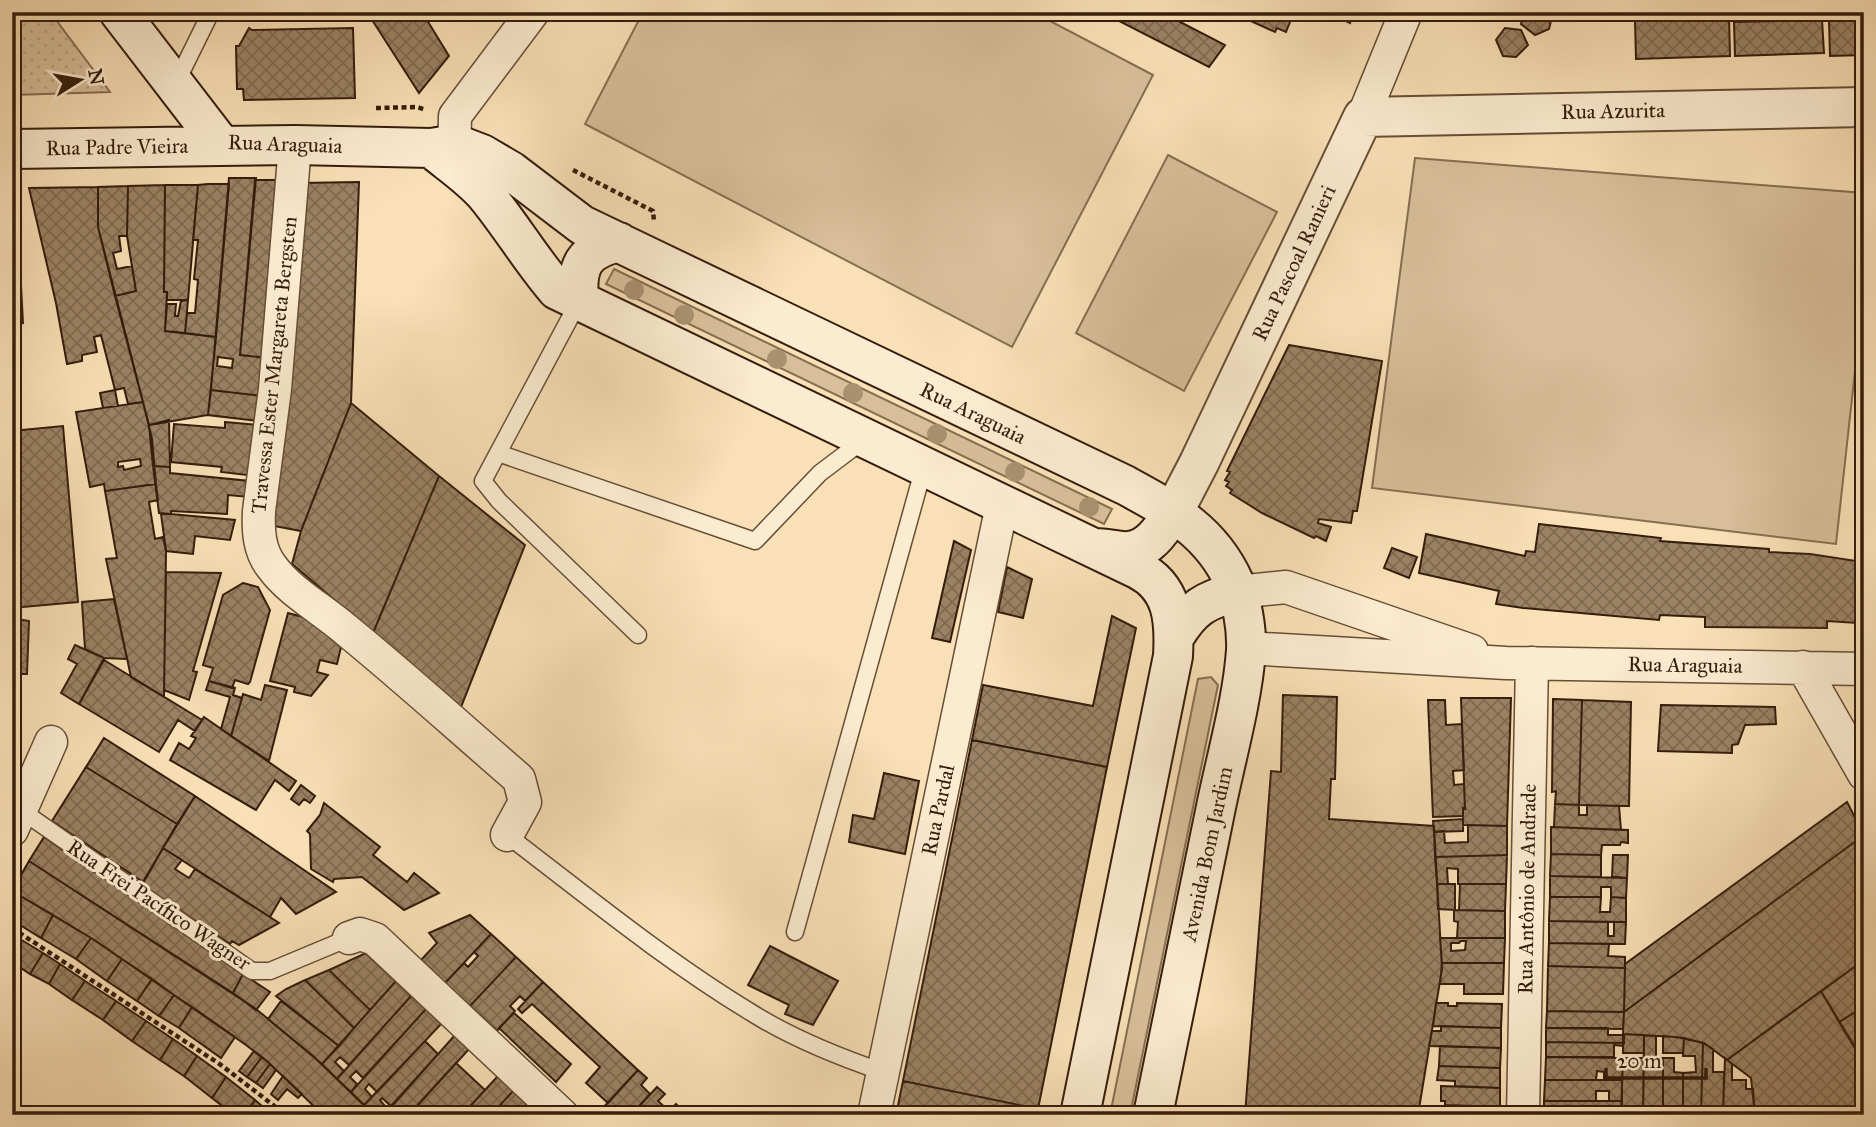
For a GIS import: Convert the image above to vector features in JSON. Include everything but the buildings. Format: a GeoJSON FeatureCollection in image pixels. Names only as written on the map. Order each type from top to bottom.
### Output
{"type":"FeatureCollection","features":[{"type":"Feature","properties":{"kind":"main road","name":"Rua Araguaia"},"geometry":{"type":"LineString","coordinates":[[119,12],[222,146],[295,145],[482,154],[511,170],[582,225],[1174,511],[1191,524],[1218,554],[1237,592]]}},
{"type":"Feature","properties":{"kind":"main road","name":"Rua Azurita"},"geometry":{"type":"LineString","coordinates":[[1363,117],[1864,107]]}},
{"type":"Feature","properties":{"kind":"main road","name":"Rua Pascoal Ranieri"},"geometry":{"type":"LineString","coordinates":[[1093,548],[1129,551],[1146,545],[1159,533],[1174,511],[1363,117]]}},
{"type":"Feature","properties":{"kind":"main road","name":"Rua Padre Vieira"},"geometry":{"type":"LineString","coordinates":[[12,149],[222,146]]}},
{"type":"Feature","properties":{"kind":"main road"},"geometry":{"type":"LineString","coordinates":[[447,153],[485,195],[557,290],[1149,575],[1160,586],[1172,615],[1174,656],[1080,1115]]}},
{"type":"Feature","properties":{"kind":"main road"},"geometry":{"type":"LineString","coordinates":[[579,301],[578,283],[584,260],[601,246],[619,242]]}},
{"type":"Feature","properties":{"kind":"main road"},"geometry":{"type":"LineString","coordinates":[[1175,636],[1186,617],[1200,605],[1237,592]]}},
{"type":"Feature","properties":{"kind":"main road","name":"Avenida Bom Jardim"},"geometry":{"type":"LineString","coordinates":[[1153,1115],[1246,648],[1237,592]]}},
{"type":"Feature","properties":{"kind":"street"},"geometry":{"type":"LineString","coordinates":[[447,153],[455,117],[534,12]]}},
{"type":"Feature","properties":{"kind":"street","name":"Rua Pascoal Ranieri"},"geometry":{"type":"LineString","coordinates":[[1363,117],[1406,12]]}},
{"type":"Feature","properties":{"kind":"street","name":"Travessa Ester Margareta Bergsten"},"geometry":{"type":"LineString","coordinates":[[295,145],[275,389],[258,527],[265,557],[273,569],[519,779],[525,802],[507,835]]}},
{"type":"Feature","properties":{"kind":"street","name":"Rua Pardal"},"geometry":{"type":"LineString","coordinates":[[874,1115],[1002,505]]}},
{"type":"Feature","properties":{"kind":"street","name":"Rua Araguaia"},"geometry":{"type":"LineString","coordinates":[[1237,592],[1286,587],[1519,663]]}},
{"type":"Feature","properties":{"kind":"street","name":"Rua Araguaia"},"geometry":{"type":"LineString","coordinates":[[1246,648],[1519,663],[1864,669]]}},
{"type":"Feature","properties":{"kind":"street","name":"Rua Antônio de Andrade"},"geometry":{"type":"LineString","coordinates":[[1519,663],[1523,1115]]}},
{"type":"Feature","properties":{"kind":"street"},"geometry":{"type":"LineString","coordinates":[[1803,667],[1864,774]]}},
{"type":"Feature","properties":{"kind":"street"},"geometry":{"type":"LineString","coordinates":[[17,820],[51,742]]}},
{"type":"Feature","properties":{"kind":"street","name":"Rua Frei Pacífico Wagner"},"geometry":{"type":"LineString","coordinates":[[348,937],[360,934],[375,939],[562,1115]]}},
{"type":"Feature","properties":{"kind":"lane"},"geometry":{"type":"LineString","coordinates":[[175,85],[211,12]]}},
{"type":"Feature","properties":{"kind":"lane"},"geometry":{"type":"LineString","coordinates":[[579,301],[483,481],[492,494],[638,635]]}},
{"type":"Feature","properties":{"kind":"lane"},"geometry":{"type":"LineString","coordinates":[[498,453],[754,541],[820,473],[865,439]]}},
{"type":"Feature","properties":{"kind":"lane"},"geometry":{"type":"LineString","coordinates":[[795,932],[924,467]]}},
{"type":"Feature","properties":{"kind":"lane","name":"Rua Frei Pacífico Wagner"},"geometry":{"type":"LineString","coordinates":[[17,820],[252,971],[270,971],[348,937]]}},
{"type":"Feature","properties":{"kind":"lane"},"geometry":{"type":"LineString","coordinates":[[507,835],[677,964],[753,1014],[883,1072]]}},
{"type":"Feature","properties":{"kind":"path"},"geometry":{"type":"LineString","coordinates":[[12,928],[210,1058],[286,1115]]}},
{"type":"Feature","properties":{"kind":"shaded area"},"geometry":{"type":"Polygon","coordinates":[[[12,12],[50,12],[110,92],[12,95],[12,12]]]}},
{"type":"Feature","properties":{"kind":"shaded area"},"geometry":{"type":"Polygon","coordinates":[[[643,12],[1033,12],[1153,75],[1012,347],[585,124],[643,12]]]}},
{"type":"Feature","properties":{"kind":"shaded area"},"geometry":{"type":"Polygon","coordinates":[[[1168,155],[1277,212],[1184,391],[1076,333],[1168,155]]]}},
{"type":"Feature","properties":{"kind":"shaded area"},"geometry":{"type":"Polygon","coordinates":[[[1415,158],[1864,193],[1864,289],[1836,544],[1372,488],[1415,158]]]}},
{"type":"Feature","properties":{"kind":"shaded area"},"geometry":{"type":"Polygon","coordinates":[[[614,269],[1112,509],[1104,524],[606,284],[614,269]]]}},
{"type":"Feature","properties":{"kind":"shaded area"},"geometry":{"type":"Polygon","coordinates":[[[1211,677],[1218,685],[1130,1115],[1110,1115],[1198,679],[1211,677]]]}}]}
